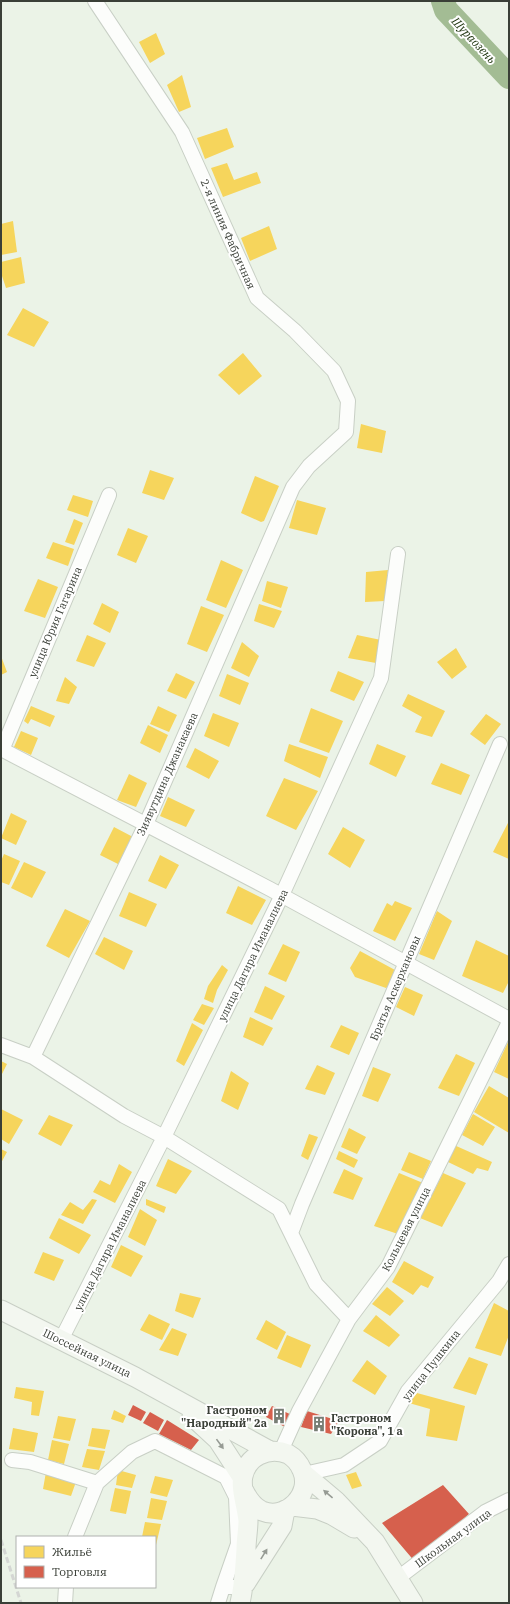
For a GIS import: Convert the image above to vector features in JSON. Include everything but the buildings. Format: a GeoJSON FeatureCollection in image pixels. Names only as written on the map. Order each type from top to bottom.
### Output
{"type":"FeatureCollection","features":[{"type":"Feature","properties":{"kind":"main road","name":"Шоссейная улица"},"geometry":{"type":"LineString","coordinates":[[1,1310],[135,1377],[172,1398]]}},
{"type":"Feature","properties":{"kind":"main road"},"geometry":{"type":"LineString","coordinates":[[172,1398],[276,1451],[292,1456],[299,1464],[304,1474],[305,1484],[302,1494],[296,1503],[289,1508],[275,1513],[262,1511],[250,1503],[243,1484],[218,1440],[172,1398]]}},
{"type":"Feature","properties":{"kind":"main road"},"geometry":{"type":"LineString","coordinates":[[242,1595],[248,1521],[243,1484],[247,1464],[258,1455],[276,1451]]}},
{"type":"Feature","properties":{"kind":"main road"},"geometry":{"type":"LineString","coordinates":[[304,1474],[336,1501],[375,1542],[413,1603]]}},
{"type":"Feature","properties":{"kind":"main road"},"geometry":{"type":"LineString","coordinates":[[289,1508],[317,1509],[332,1515],[375,1542]]}},
{"type":"Feature","properties":{"kind":"main road"},"geometry":{"type":"LineString","coordinates":[[242,1595],[282,1526],[289,1508]]}},
{"type":"Feature","properties":{"kind":"street","name":"2-я линия Фабричная"},"geometry":{"type":"LineString","coordinates":[[94,1],[182,132],[257,298],[295,331],[334,371],[348,401],[346,432],[309,466],[293,487]]}},
{"type":"Feature","properties":{"kind":"street","name":"Зиявутдина Джанакаева"},"geometry":{"type":"LineString","coordinates":[[33,1057],[146,824],[293,487]]}},
{"type":"Feature","properties":{"kind":"street","name":"улица Юрия Гагарина"},"geometry":{"type":"LineString","coordinates":[[2,749],[109,495]]}},
{"type":"Feature","properties":{"kind":"street","name":"улица Дагира Иманалиева"},"geometry":{"type":"LineString","coordinates":[[61,1340],[164,1137],[282,895],[381,678],[398,554]]}},
{"type":"Feature","properties":{"kind":"street","name":"Братья Аскерхановы"},"geometry":{"type":"LineString","coordinates":[[291,1233],[302,1204],[500,744]]}},
{"type":"Feature","properties":{"kind":"street"},"geometry":{"type":"LineString","coordinates":[[2,749],[282,895],[509,1021]]}},
{"type":"Feature","properties":{"kind":"street","name":"Кольцевая улица"},"geometry":{"type":"LineString","coordinates":[[276,1451],[349,1319],[388,1267],[509,1021]]}},
{"type":"Feature","properties":{"kind":"street"},"geometry":{"type":"LineString","coordinates":[[1,1045],[33,1057],[124,1116],[164,1137],[279,1209],[316,1284],[349,1319]]}},
{"type":"Feature","properties":{"kind":"street","name":"улица Пушкина"},"geometry":{"type":"LineString","coordinates":[[304,1474],[344,1466],[380,1441],[408,1391],[499,1281],[509,1264]]}},
{"type":"Feature","properties":{"kind":"street"},"geometry":{"type":"LineString","coordinates":[[75,1536],[97,1483],[132,1452],[155,1441],[226,1477],[236,1497],[238,1544],[218,1603]]}},
{"type":"Feature","properties":{"kind":"street"},"geometry":{"type":"LineString","coordinates":[[12,1460],[30,1462],[97,1483]]}},
{"type":"Feature","properties":{"kind":"street","name":"Школьная улица"},"geometry":{"type":"LineString","coordinates":[[398,1578],[485,1512],[509,1500]]}},
{"type":"Feature","properties":{"kind":"street"},"geometry":{"type":"LineString","coordinates":[[223,1587],[242,1595]]}},
{"type":"Feature","properties":{"kind":"street"},"geometry":{"type":"LineString","coordinates":[[65,1603],[66,1588]]}},
{"type":"Feature","properties":{"kind":"waterway","name":"Шураозень"},"geometry":{"type":"LineString","coordinates":[[443,1],[446,10],[509,77]]}},
{"type":"Feature","properties":{"kind":"railway"},"geometry":{"type":"LineString","coordinates":[[1,1540],[16,1587]]}},
{"type":"Feature","properties":{"kind":"railway"},"geometry":{"type":"LineString","coordinates":[[16,1588],[21,1603]]}},
{"type":"Feature","properties":{"kind":"place","name":"Гастроном \"Народный\" 2а"},"geometry":{"type":"Point","coordinates":[279,1416]}},
{"type":"Feature","properties":{"kind":"place","name":"Гастроном \"Корона\", 1 а"},"geometry":{"type":"Point","coordinates":[319,1424]}}]}
